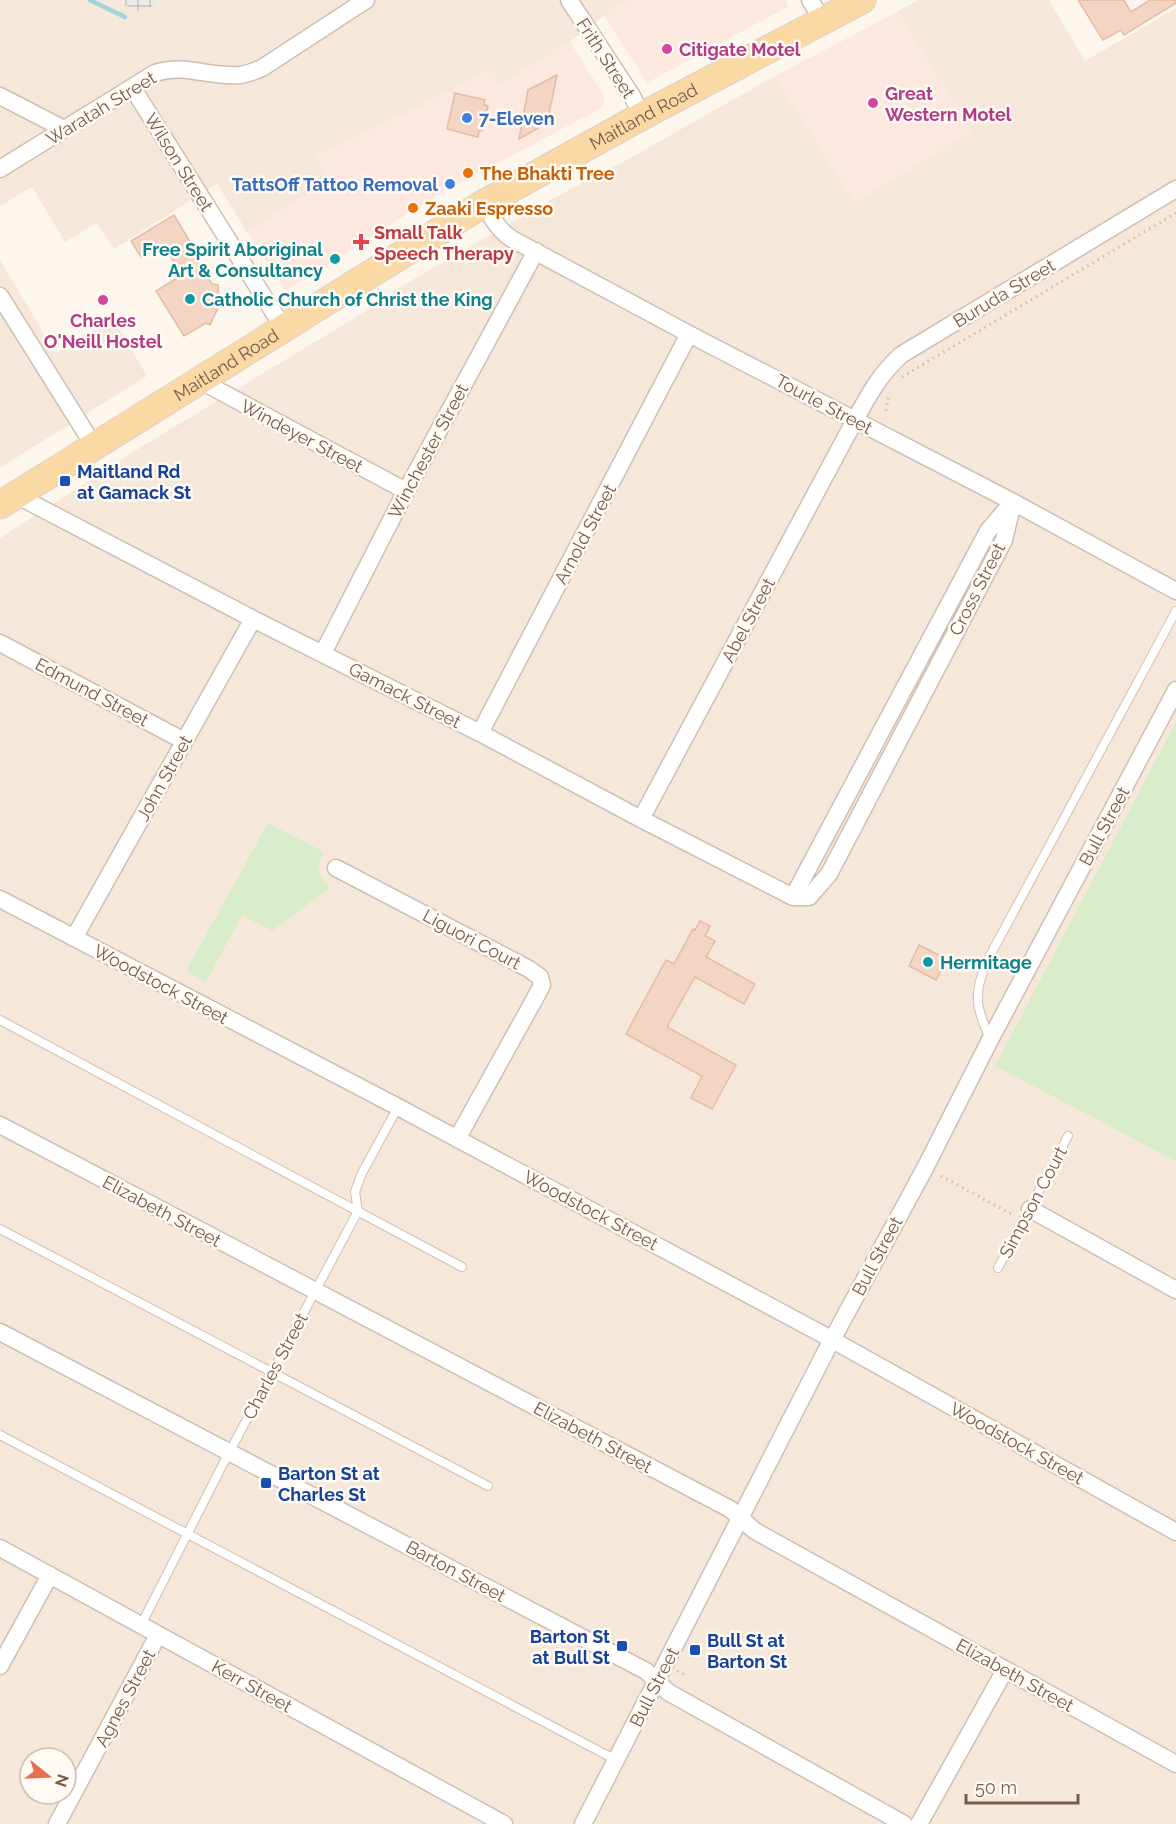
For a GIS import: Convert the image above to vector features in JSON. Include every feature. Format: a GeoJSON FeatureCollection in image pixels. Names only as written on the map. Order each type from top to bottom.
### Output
{"type":"FeatureCollection","features":[{"type":"Feature","properties":{"kind":"main road","name":"Maitland Road"},"geometry":{"type":"LineString","coordinates":[[8,500],[483,204],[642,116],[817,10],[862,0]]}},
{"type":"Feature","properties":{"kind":"street","name":"Waratah Street"},"geometry":{"type":"LineString","coordinates":[[0,169],[155,73],[167,69],[181,69],[231,75],[251,73],[366,0]]}},
{"type":"Feature","properties":{"kind":"street","name":"Frith Street"},"geometry":{"type":"LineString","coordinates":[[569,0],[632,96],[642,116]]}},
{"type":"Feature","properties":{"kind":"street","name":"Wilson Street"},"geometry":{"type":"LineString","coordinates":[[132,87],[284,329]]}},
{"type":"Feature","properties":{"kind":"street"},"geometry":{"type":"LineString","coordinates":[[0,96],[64,129]]}},
{"type":"Feature","properties":{"kind":"street","name":"Buruda Street"},"geometry":{"type":"LineString","coordinates":[[855,420],[876,382],[888,366],[901,355],[1176,189]]}},
{"type":"Feature","properties":{"kind":"street","name":"Tourle Street"},"geometry":{"type":"LineString","coordinates":[[483,204],[503,234],[689,334],[1013,502],[1176,591]]}},
{"type":"Feature","properties":{"kind":"street","name":"Winchester Street"},"geometry":{"type":"LineString","coordinates":[[323,653],[406,491],[536,251]]}},
{"type":"Feature","properties":{"kind":"street"},"geometry":{"type":"LineString","coordinates":[[0,296],[94,446]]}},
{"type":"Feature","properties":{"kind":"street","name":"Arnold Street"},"geometry":{"type":"LineString","coordinates":[[480,734],[689,334]]}},
{"type":"Feature","properties":{"kind":"street","name":"Windeyer Street"},"geometry":{"type":"LineString","coordinates":[[199,380],[406,491]]}},
{"type":"Feature","properties":{"kind":"street","name":"Abel Street"},"geometry":{"type":"LineString","coordinates":[[640,819],[855,420]]}},
{"type":"Feature","properties":{"kind":"street","name":"Gamack Street"},"geometry":{"type":"LineString","coordinates":[[8,500],[323,653],[793,897]]}},
{"type":"Feature","properties":{"kind":"street","name":"Cross Street"},"geometry":{"type":"LineString","coordinates":[[793,897],[988,531],[1013,502]]}},
{"type":"Feature","properties":{"kind":"street","name":"John Street"},"geometry":{"type":"LineString","coordinates":[[74,938],[254,619]]}},
{"type":"Feature","properties":{"kind":"street","name":"Edmund Street"},"geometry":{"type":"LineString","coordinates":[[0,643],[184,741]]}},
{"type":"Feature","properties":{"kind":"street","name":"Bull Street"},"geometry":{"type":"LineString","coordinates":[[583,1824],[832,1339],[924,1170],[990,1040],[1176,690]]}},
{"type":"Feature","properties":{"kind":"street","name":"Liguori Court"},"geometry":{"type":"LineString","coordinates":[[336,868],[529,969],[540,977],[542,985],[539,991],[457,1139]]}},
{"type":"Feature","properties":{"kind":"street","name":"Woodstock Street"},"geometry":{"type":"LineString","coordinates":[[0,899],[398,1107],[832,1339],[1176,1532]]}},
{"type":"Feature","properties":{"kind":"street","name":"Elizabeth Street"},"geometry":{"type":"LineString","coordinates":[[0,1125],[730,1509],[755,1531],[1176,1764]]}},
{"type":"Feature","properties":{"kind":"street"},"geometry":{"type":"LineString","coordinates":[[1030,1209],[1176,1290]]}},
{"type":"Feature","properties":{"kind":"street","name":"Barton Street"},"geometry":{"type":"LineString","coordinates":[[0,1332],[646,1671],[668,1692],[904,1824]]}},
{"type":"Feature","properties":{"kind":"street","name":"Kerr Street"},"geometry":{"type":"LineString","coordinates":[[0,1548],[504,1824]]}},
{"type":"Feature","properties":{"kind":"street"},"geometry":{"type":"LineString","coordinates":[[0,1666],[50,1575]]}},
{"type":"Feature","properties":{"kind":"street","name":"Agnes Street"},"geometry":{"type":"LineString","coordinates":[[57,1824],[158,1635]]}},
{"type":"Feature","properties":{"kind":"street"},"geometry":{"type":"LineString","coordinates":[[919,1824],[1005,1670]]}},
{"type":"Feature","properties":{"kind":"lane"},"geometry":{"type":"LineString","coordinates":[[990,1040],[977,1001],[979,982],[987,963],[1176,611]]}},
{"type":"Feature","properties":{"kind":"lane"},"geometry":{"type":"LineString","coordinates":[[0,1020],[462,1267]]}},
{"type":"Feature","properties":{"kind":"lane","name":"Charles Street"},"geometry":{"type":"LineString","coordinates":[[141,1625],[358,1211],[355,1192],[362,1173],[398,1107]]}},
{"type":"Feature","properties":{"kind":"lane","name":"Simpson Court"},"geometry":{"type":"LineString","coordinates":[[998,1268],[1068,1136]]}},
{"type":"Feature","properties":{"kind":"lane"},"geometry":{"type":"LineString","coordinates":[[0,1229],[488,1486]]}},
{"type":"Feature","properties":{"kind":"lane"},"geometry":{"type":"LineString","coordinates":[[0,1435],[616,1760]]}},
{"type":"Feature","properties":{"kind":"path","name":"Buruda Street"},"geometry":{"type":"LineString","coordinates":[[895,383],[1176,213]]}},
{"type":"Feature","properties":{"kind":"path"},"geometry":{"type":"LineString","coordinates":[[886,411],[889,393]]}},
{"type":"Feature","properties":{"kind":"path"},"geometry":{"type":"LineString","coordinates":[[941,1176],[1013,1215]]}},
{"type":"Feature","properties":{"kind":"shaded area"},"geometry":{"type":"Polygon","coordinates":[[[0,0],[115,0],[141,13],[162,0],[628,0],[570,42],[500,85],[490,70],[416,109],[316,156],[329,181],[247,232],[217,184],[114,249],[97,223],[65,242],[32,187],[0,206],[0,0]]]}},
{"type":"Feature","properties":{"kind":"shaded area"},"geometry":{"type":"Polygon","coordinates":[[[115,0],[162,0],[141,13],[115,0]]]}},
{"type":"Feature","properties":{"kind":"shaded area","name":"Citigate Motel"},"geometry":{"type":"Polygon","coordinates":[[[628,0],[785,0],[789,6],[647,83],[604,16],[628,0]]]}},
{"type":"Feature","properties":{"kind":"shaded area"},"geometry":{"type":"Polygon","coordinates":[[[918,0],[1049,0],[1085,61],[1176,8],[1176,1824],[0,1824],[0,538],[136,450],[353,319],[395,290],[554,198],[632,157],[775,76],[855,202],[971,131],[897,12],[918,0]]]}},
{"type":"Feature","properties":{"kind":"shaded area","name":"Great Western Motel"},"geometry":{"type":"Polygon","coordinates":[[[897,12],[971,131],[855,202],[775,76],[897,12]]]}},
{"type":"Feature","properties":{"kind":"shaded area"},"geometry":{"type":"Polygon","coordinates":[[[570,42],[605,97],[603,107],[433,198],[285,291],[247,232],[328,181],[315,155],[416,109],[491,70],[500,85],[570,42]]]}},
{"type":"Feature","properties":{"kind":"shaded area"},"geometry":{"type":"Polygon","coordinates":[[[0,260],[56,353],[113,318],[147,376],[0,468],[0,260]]]}},
{"type":"Feature","properties":{"kind":"green space"},"geometry":{"type":"Polygon","coordinates":[[[1176,722],[1176,1161],[995,1066],[1176,722]]]}},
{"type":"Feature","properties":{"kind":"green space"},"geometry":{"type":"Polygon","coordinates":[[[268,823],[324,852],[319,870],[329,886],[327,890],[272,931],[242,915],[206,982],[186,971],[268,823]]]}},
{"type":"Feature","properties":{"kind":"building"},"geometry":{"type":"Polygon","coordinates":[[[1078,0],[1124,0],[1131,12],[1150,0],[1176,0],[1176,3],[1124,35],[1121,30],[1103,40],[1078,0]]]}},
{"type":"Feature","properties":{"kind":"building"},"geometry":{"type":"Polygon","coordinates":[[[557,75],[547,123],[519,139],[528,90],[557,75]]]}},
{"type":"Feature","properties":{"kind":"building","name":"7-Eleven"},"geometry":{"type":"Polygon","coordinates":[[[455,93],[485,100],[484,105],[488,106],[482,131],[479,131],[478,137],[447,129],[455,93]]]}},
{"type":"Feature","properties":{"kind":"building"},"geometry":{"type":"Polygon","coordinates":[[[174,215],[212,284],[218,285],[219,306],[210,325],[206,323],[184,336],[156,291],[182,275],[163,244],[141,257],[131,241],[174,215]]]}},
{"type":"Feature","properties":{"kind":"building"},"geometry":{"type":"Polygon","coordinates":[[[700,921],[710,926],[705,936],[715,941],[706,957],[755,984],[744,1004],[695,977],[667,1027],[736,1065],[712,1109],[691,1098],[702,1076],[626,1034],[666,960],[674,964],[693,929],[695,930],[700,921]]]}},
{"type":"Feature","properties":{"kind":"building","name":"Hermitage"},"geometry":{"type":"Polygon","coordinates":[[[919,945],[947,959],[936,980],[909,966],[919,945]]]}},
{"type":"Feature","properties":{"kind":"waterway"},"geometry":{"type":"LineString","coordinates":[[90,0],[125,17]]}},
{"type":"Feature","properties":{"kind":"place","name":"Citigate Motel"},"geometry":{"type":"Point","coordinates":[667,49]}},
{"type":"Feature","properties":{"kind":"place","name":"Great Western Motel"},"geometry":{"type":"Point","coordinates":[873,103]}},
{"type":"Feature","properties":{"kind":"place","name":"7-Eleven"},"geometry":{"type":"Point","coordinates":[467,118]}},
{"type":"Feature","properties":{"kind":"place","name":"The Bhakti Tree"},"geometry":{"type":"Point","coordinates":[468,173]}},
{"type":"Feature","properties":{"kind":"place","name":"TattsOff Tattoo Removal"},"geometry":{"type":"Point","coordinates":[450,184]}},
{"type":"Feature","properties":{"kind":"place","name":"Zaaki Espresso"},"geometry":{"type":"Point","coordinates":[413,208]}},
{"type":"Feature","properties":{"kind":"place","name":"Small Talk Speech Therapy"},"geometry":{"type":"Point","coordinates":[361,242]}},
{"type":"Feature","properties":{"kind":"place","name":"Free Spirit Aboriginal Art & Consultancy"},"geometry":{"type":"Point","coordinates":[335,259]}},
{"type":"Feature","properties":{"kind":"place","name":"Catholic Church of Christ the King"},"geometry":{"type":"Point","coordinates":[190,299]}},
{"type":"Feature","properties":{"kind":"place","name":"Charles O'Neill Hostel"},"geometry":{"type":"Point","coordinates":[103,300]}},
{"type":"Feature","properties":{"kind":"place","name":"Maitland Rd at Gamack St"},"geometry":{"type":"Point","coordinates":[65,481]}},
{"type":"Feature","properties":{"kind":"place","name":"Hermitage"},"geometry":{"type":"Point","coordinates":[928,962]}},
{"type":"Feature","properties":{"kind":"place","name":"Barton St at Charles St"},"geometry":{"type":"Point","coordinates":[266,1483]}},
{"type":"Feature","properties":{"kind":"place","name":"Barton St at Bull St"},"geometry":{"type":"Point","coordinates":[622,1646]}},
{"type":"Feature","properties":{"kind":"place","name":"Bull St at Barton St"},"geometry":{"type":"Point","coordinates":[695,1650]}}]}
